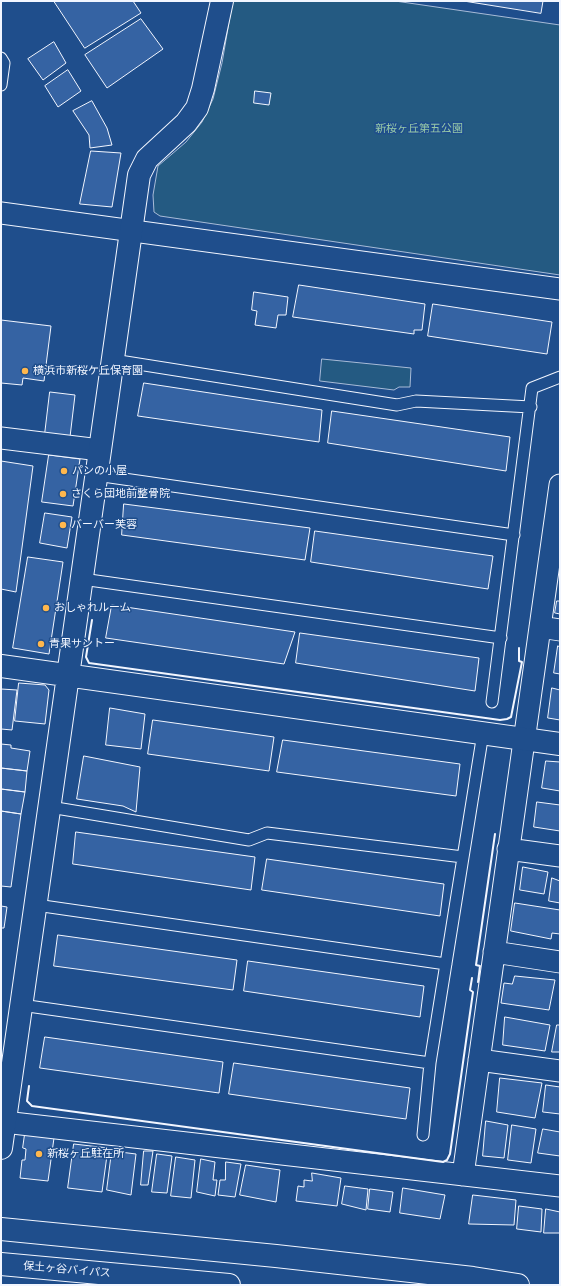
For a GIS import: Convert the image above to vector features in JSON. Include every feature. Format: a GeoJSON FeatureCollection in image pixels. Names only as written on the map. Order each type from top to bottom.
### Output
{"type":"FeatureCollection","features":[{"type":"Feature","properties":{"kind":"main road"},"geometry":{"type":"LineString","coordinates":[[1,1148],[139,175],[147,159],[186,123],[197,108],[203,89],[222,1]]}},
{"type":"Feature","properties":{"kind":"main road"},"geometry":{"type":"LineString","coordinates":[[1,666],[560,744]]}},
{"type":"Feature","properties":{"kind":"main road"},"geometry":{"type":"LineString","coordinates":[[1,1228],[276,1256],[473,1278],[518,1285]]}},
{"type":"Feature","properties":{"kind":"main road","name":"保土ヶ谷バイパス"},"geometry":{"type":"LineString","coordinates":[[1,1264],[229,1285]]}},
{"type":"Feature","properties":{"kind":"street"},"geometry":{"type":"LineString","coordinates":[[1,213],[560,289]]}},
{"type":"Feature","properties":{"kind":"street"},"geometry":{"type":"LineString","coordinates":[[1,438],[100,450]]}},
{"type":"Feature","properties":{"kind":"street"},"geometry":{"type":"LineString","coordinates":[[463,1175],[524,739],[550,628],[560,486]]}},
{"type":"Feature","properties":{"kind":"street"},"geometry":{"type":"LineString","coordinates":[[508,850],[560,856]]}},
{"type":"Feature","properties":{"kind":"street"},"geometry":{"type":"LineString","coordinates":[[494,952],[560,962]]}},
{"type":"Feature","properties":{"kind":"street"},"geometry":{"type":"LineString","coordinates":[[479,1060],[560,1071]]}},
{"type":"Feature","properties":{"kind":"street"},"geometry":{"type":"LineString","coordinates":[[4,1122],[560,1186]]}},
{"type":"Feature","properties":{"kind":"lane"},"geometry":{"type":"LineString","coordinates":[[1,58],[4,63],[1,85]]}},
{"type":"Feature","properties":{"kind":"lane"},"geometry":{"type":"LineString","coordinates":[[113,360],[397,405],[416,401],[531,407]]}},
{"type":"Feature","properties":{"kind":"lane"},"geometry":{"type":"LineString","coordinates":[[492,702],[531,407],[532,388],[560,377]]}},
{"type":"Feature","properties":{"kind":"lane"},"geometry":{"type":"LineString","coordinates":[[96,476],[514,535]]}},
{"type":"Feature","properties":{"kind":"lane"},"geometry":{"type":"LineString","coordinates":[[82,579],[501,638]]}},
{"type":"Feature","properties":{"kind":"lane"},"geometry":{"type":"LineString","coordinates":[[423,1135],[430,1063],[483,733]]}},
{"type":"Feature","properties":{"kind":"lane"},"geometry":{"type":"LineString","coordinates":[[50,807],[249,840],[267,834],[463,857]]}},
{"type":"Feature","properties":{"kind":"lane"},"geometry":{"type":"LineString","coordinates":[[36,905],[446,964]]}},
{"type":"Feature","properties":{"kind":"lane"},"geometry":{"type":"LineString","coordinates":[[21,1005],[430,1063]]}},
{"type":"Feature","properties":{"kind":"green space","name":"新桜ヶ丘第五公園"},"geometry":{"type":"Polygon","coordinates":[[[233,1],[395,1],[560,25],[560,275],[160,216],[154,212],[153,195],[158,166],[186,142],[202,122],[213,99],[222,63],[233,1]]]}},
{"type":"Feature","properties":{"kind":"green space"},"geometry":{"type":"Polygon","coordinates":[[[322,359],[411,368],[410,387],[399,387],[394,390],[320,381],[322,359]]]}},
{"type":"Feature","properties":{"kind":"building"},"geometry":{"type":"Polygon","coordinates":[[[54,1],[133,1],[141,13],[85,48],[54,1]]]}},
{"type":"Feature","properties":{"kind":"building"},"geometry":{"type":"Polygon","coordinates":[[[464,1],[543,1],[541,13],[464,1]]]}},
{"type":"Feature","properties":{"kind":"building"},"geometry":{"type":"Polygon","coordinates":[[[141,19],[163,49],[107,88],[85,55],[141,19]]]}},
{"type":"Feature","properties":{"kind":"building"},"geometry":{"type":"Polygon","coordinates":[[[54,42],[66,63],[43,80],[28,59],[54,42]]]}},
{"type":"Feature","properties":{"kind":"building"},"geometry":{"type":"Polygon","coordinates":[[[68,70],[81,91],[58,107],[45,86],[68,70]]]}},
{"type":"Feature","properties":{"kind":"building"},"geometry":{"type":"Polygon","coordinates":[[[255,91],[271,93],[269,105],[254,103],[255,91]]]}},
{"type":"Feature","properties":{"kind":"building"},"geometry":{"type":"Polygon","coordinates":[[[92,101],[107,128],[112,145],[90,148],[89,135],[73,111],[92,101]]]}},
{"type":"Feature","properties":{"kind":"building"},"geometry":{"type":"Polygon","coordinates":[[[91,151],[121,153],[112,207],[80,204],[91,151]]]}},
{"type":"Feature","properties":{"kind":"building"},"geometry":{"type":"Polygon","coordinates":[[[299,285],[425,304],[422,330],[414,330],[414,334],[293,317],[299,285]]]}},
{"type":"Feature","properties":{"kind":"building"},"geometry":{"type":"Polygon","coordinates":[[[254,292],[288,297],[286,315],[278,315],[276,328],[255,325],[257,311],[252,310],[254,292]]]}},
{"type":"Feature","properties":{"kind":"building"},"geometry":{"type":"Polygon","coordinates":[[[433,304],[552,322],[547,354],[428,336],[433,304]]]}},
{"type":"Feature","properties":{"kind":"building"},"geometry":{"type":"Polygon","coordinates":[[[1,320],[51,326],[44,381],[23,378],[22,385],[1,383],[1,320]]]}},
{"type":"Feature","properties":{"kind":"building"},"geometry":{"type":"Polygon","coordinates":[[[144,383],[322,410],[319,442],[138,416],[144,383]]]}},
{"type":"Feature","properties":{"kind":"building"},"geometry":{"type":"Polygon","coordinates":[[[50,392],[75,395],[70,437],[45,434],[50,392]]]}},
{"type":"Feature","properties":{"kind":"building"},"geometry":{"type":"Polygon","coordinates":[[[332,411],[510,437],[506,471],[328,443],[332,411]]]}},
{"type":"Feature","properties":{"kind":"building"},"geometry":{"type":"Polygon","coordinates":[[[49,455],[80,459],[73,506],[42,502],[49,455]]]}},
{"type":"Feature","properties":{"kind":"building"},"geometry":{"type":"Polygon","coordinates":[[[1,461],[33,466],[16,592],[1,589],[1,461]]]}},
{"type":"Feature","properties":{"kind":"building"},"geometry":{"type":"Polygon","coordinates":[[[124,504],[310,528],[305,560],[122,535],[124,504]]]}},
{"type":"Feature","properties":{"kind":"building"},"geometry":{"type":"Polygon","coordinates":[[[45,513],[72,517],[67,548],[40,543],[45,513]]]}},
{"type":"Feature","properties":{"kind":"building"},"geometry":{"type":"Polygon","coordinates":[[[315,531],[493,556],[488,589],[311,562],[315,531]]]}},
{"type":"Feature","properties":{"kind":"building"},"geometry":{"type":"Polygon","coordinates":[[[28,557],[63,562],[49,654],[13,648],[28,557]]]}},
{"type":"Feature","properties":{"kind":"building"},"geometry":{"type":"Polygon","coordinates":[[[557,601],[560,601],[560,614],[555,613],[557,601]]]}},
{"type":"Feature","properties":{"kind":"building"},"geometry":{"type":"Polygon","coordinates":[[[112,605],[295,632],[284,664],[106,638],[112,605]]]}},
{"type":"Feature","properties":{"kind":"building"},"geometry":{"type":"Polygon","coordinates":[[[300,633],[479,658],[475,691],[296,663],[300,633]]]}},
{"type":"Feature","properties":{"kind":"building"},"geometry":{"type":"Polygon","coordinates":[[[558,646],[560,647],[560,674],[554,673],[558,646]]]}},
{"type":"Feature","properties":{"kind":"building"},"geometry":{"type":"Polygon","coordinates":[[[19,683],[45,685],[49,690],[45,724],[15,721],[19,683]]]}},
{"type":"Feature","properties":{"kind":"building"},"geometry":{"type":"Polygon","coordinates":[[[552,688],[560,690],[560,720],[548,718],[552,688]]]}},
{"type":"Feature","properties":{"kind":"building"},"geometry":{"type":"Polygon","coordinates":[[[1,689],[17,690],[12,730],[1,729],[1,689]]]}},
{"type":"Feature","properties":{"kind":"building"},"geometry":{"type":"Polygon","coordinates":[[[110,708],[145,714],[141,749],[106,745],[110,708]]]}},
{"type":"Feature","properties":{"kind":"building"},"geometry":{"type":"Polygon","coordinates":[[[153,720],[274,737],[269,771],[148,754],[153,720]]]}},
{"type":"Feature","properties":{"kind":"building"},"geometry":{"type":"Polygon","coordinates":[[[283,740],[460,764],[456,796],[277,772],[283,740]]]}},
{"type":"Feature","properties":{"kind":"building"},"geometry":{"type":"Polygon","coordinates":[[[1,744],[11,745],[11,748],[30,751],[27,771],[1,768],[1,744]]]}},
{"type":"Feature","properties":{"kind":"building"},"geometry":{"type":"Polygon","coordinates":[[[84,756],[140,767],[136,812],[123,806],[77,799],[84,756]]]}},
{"type":"Feature","properties":{"kind":"building"},"geometry":{"type":"Polygon","coordinates":[[[546,761],[560,762],[560,791],[542,788],[546,761]]]}},
{"type":"Feature","properties":{"kind":"building"},"geometry":{"type":"Polygon","coordinates":[[[1,768],[27,771],[25,792],[1,789],[1,768]]]}},
{"type":"Feature","properties":{"kind":"building"},"geometry":{"type":"Polygon","coordinates":[[[1,789],[25,792],[21,814],[1,811],[1,789]]]}},
{"type":"Feature","properties":{"kind":"building"},"geometry":{"type":"Polygon","coordinates":[[[537,802],[560,805],[560,831],[534,827],[537,802]]]}},
{"type":"Feature","properties":{"kind":"building"},"geometry":{"type":"Polygon","coordinates":[[[1,811],[21,814],[11,887],[1,886],[1,811]]]}},
{"type":"Feature","properties":{"kind":"building"},"geometry":{"type":"Polygon","coordinates":[[[76,832],[255,857],[251,890],[73,864],[76,832]]]}},
{"type":"Feature","properties":{"kind":"building"},"geometry":{"type":"Polygon","coordinates":[[[267,859],[444,884],[440,916],[262,890],[267,859]]]}},
{"type":"Feature","properties":{"kind":"building"},"geometry":{"type":"Polygon","coordinates":[[[523,867],[548,872],[544,894],[520,890],[523,867]]]}},
{"type":"Feature","properties":{"kind":"building"},"geometry":{"type":"Polygon","coordinates":[[[552,878],[560,881],[560,903],[549,901],[552,878]]]}},
{"type":"Feature","properties":{"kind":"building"},"geometry":{"type":"Polygon","coordinates":[[[515,903],[560,910],[560,934],[552,933],[551,939],[511,931],[515,903]]]}},
{"type":"Feature","properties":{"kind":"building"},"geometry":{"type":"Polygon","coordinates":[[[1,906],[7,907],[4,928],[1,928],[1,906]]]}},
{"type":"Feature","properties":{"kind":"building"},"geometry":{"type":"Polygon","coordinates":[[[58,935],[237,960],[233,990],[54,966],[58,935]]]}},
{"type":"Feature","properties":{"kind":"building"},"geometry":{"type":"Polygon","coordinates":[[[248,961],[424,986],[420,1017],[244,991],[248,961]]]}},
{"type":"Feature","properties":{"kind":"building"},"geometry":{"type":"Polygon","coordinates":[[[515,976],[555,980],[549,1010],[501,1003],[504,983],[512,984],[515,976]]]}},
{"type":"Feature","properties":{"kind":"building"},"geometry":{"type":"Polygon","coordinates":[[[505,1017],[550,1025],[545,1051],[503,1045],[505,1017]]]}},
{"type":"Feature","properties":{"kind":"building"},"geometry":{"type":"Polygon","coordinates":[[[557,1025],[560,1025],[560,1052],[552,1052],[557,1025]]]}},
{"type":"Feature","properties":{"kind":"building"},"geometry":{"type":"Polygon","coordinates":[[[45,1037],[223,1062],[219,1093],[40,1068],[45,1037]]]}},
{"type":"Feature","properties":{"kind":"building"},"geometry":{"type":"Polygon","coordinates":[[[234,1063],[410,1088],[406,1119],[229,1094],[234,1063]]]}},
{"type":"Feature","properties":{"kind":"building"},"geometry":{"type":"Polygon","coordinates":[[[500,1078],[542,1083],[535,1118],[497,1112],[500,1078]]]}},
{"type":"Feature","properties":{"kind":"building"},"geometry":{"type":"Polygon","coordinates":[[[546,1085],[560,1087],[560,1114],[543,1112],[546,1085]]]}},
{"type":"Feature","properties":{"kind":"building"},"geometry":{"type":"Polygon","coordinates":[[[486,1121],[508,1125],[504,1158],[483,1156],[486,1121]]]}},
{"type":"Feature","properties":{"kind":"building"},"geometry":{"type":"Polygon","coordinates":[[[512,1125],[536,1129],[531,1163],[508,1160],[512,1125]]]}},
{"type":"Feature","properties":{"kind":"building"},"geometry":{"type":"Polygon","coordinates":[[[543,1129],[560,1132],[560,1156],[538,1153],[543,1129]]]}},
{"type":"Feature","properties":{"kind":"building","name":"新桜ヶ丘駐在所"},"geometry":{"type":"Polygon","coordinates":[[[25,1134],[54,1138],[48,1181],[20,1178],[22,1160],[25,1160],[26,1149],[23,1148],[25,1134]]]}},
{"type":"Feature","properties":{"kind":"building"},"geometry":{"type":"Polygon","coordinates":[[[74,1144],[108,1148],[102,1192],[68,1188],[74,1144]]]}},
{"type":"Feature","properties":{"kind":"building"},"geometry":{"type":"Polygon","coordinates":[[[112,1151],[136,1154],[131,1195],[107,1190],[112,1151]]]}},
{"type":"Feature","properties":{"kind":"building"},"geometry":{"type":"Polygon","coordinates":[[[144,1151],[153,1151],[148,1185],[141,1185],[144,1151]]]}},
{"type":"Feature","properties":{"kind":"building"},"geometry":{"type":"Polygon","coordinates":[[[157,1154],[172,1156],[167,1193],[152,1192],[157,1154]]]}},
{"type":"Feature","properties":{"kind":"building"},"geometry":{"type":"Polygon","coordinates":[[[176,1157],[195,1160],[191,1198],[171,1196],[176,1157]]]}},
{"type":"Feature","properties":{"kind":"building"},"geometry":{"type":"Polygon","coordinates":[[[201,1159],[215,1162],[213,1180],[217,1180],[215,1196],[197,1192],[201,1159]]]}},
{"type":"Feature","properties":{"kind":"building"},"geometry":{"type":"Polygon","coordinates":[[[226,1162],[241,1164],[235,1197],[218,1195],[220,1180],[225,1180],[226,1162]]]}},
{"type":"Feature","properties":{"kind":"building"},"geometry":{"type":"Polygon","coordinates":[[[246,1165],[280,1170],[276,1202],[240,1195],[246,1165]]]}},
{"type":"Feature","properties":{"kind":"building"},"geometry":{"type":"Polygon","coordinates":[[[312,1173],[341,1178],[337,1206],[296,1201],[298,1186],[304,1187],[304,1180],[312,1181],[312,1173]]]}},
{"type":"Feature","properties":{"kind":"building"},"geometry":{"type":"Polygon","coordinates":[[[345,1186],[368,1189],[366,1210],[342,1204],[345,1186]]]}},
{"type":"Feature","properties":{"kind":"building"},"geometry":{"type":"Polygon","coordinates":[[[403,1188],[445,1195],[440,1219],[400,1213],[403,1188]]]}},
{"type":"Feature","properties":{"kind":"building"},"geometry":{"type":"Polygon","coordinates":[[[370,1189],[393,1192],[390,1212],[368,1209],[370,1189]]]}},
{"type":"Feature","properties":{"kind":"building"},"geometry":{"type":"Polygon","coordinates":[[[473,1195],[516,1200],[514,1225],[469,1224],[473,1195]]]}},
{"type":"Feature","properties":{"kind":"building"},"geometry":{"type":"Polygon","coordinates":[[[519,1206],[542,1209],[541,1232],[517,1229],[519,1206]]]}},
{"type":"Feature","properties":{"kind":"building"},"geometry":{"type":"Polygon","coordinates":[[[546,1209],[560,1212],[560,1233],[544,1233],[546,1209]]]}},
{"type":"Feature","properties":{"kind":"wall"},"geometry":{"type":"LineString","coordinates":[[92,620],[86,657],[89,663],[500,720],[511,717],[522,662],[519,661],[519,648]]}},
{"type":"Feature","properties":{"kind":"wall"},"geometry":{"type":"LineString","coordinates":[[478,982],[480,966],[476,965],[495,834]]}},
{"type":"Feature","properties":{"kind":"wall"},"geometry":{"type":"LineString","coordinates":[[29,1086],[27,1101],[32,1106],[443,1162],[447,1160],[450,1154],[473,992],[470,990],[472,978]]}},
{"type":"Feature","properties":{"kind":"place","name":"横浜市新桜ケ丘保育園"},"geometry":{"type":"Point","coordinates":[25,371]}},
{"type":"Feature","properties":{"kind":"place","name":"パンの小屋"},"geometry":{"type":"Point","coordinates":[64,471]}},
{"type":"Feature","properties":{"kind":"place","name":"さくら団地前整骨院"},"geometry":{"type":"Point","coordinates":[63,494]}},
{"type":"Feature","properties":{"kind":"place","name":"バーバー芙蓉"},"geometry":{"type":"Point","coordinates":[63,525]}},
{"type":"Feature","properties":{"kind":"place","name":"おしゃれルーム"},"geometry":{"type":"Point","coordinates":[46,608]}},
{"type":"Feature","properties":{"kind":"place","name":"青果サントー"},"geometry":{"type":"Point","coordinates":[41,644]}},
{"type":"Feature","properties":{"kind":"place","name":"新桜ヶ丘駐在所"},"geometry":{"type":"Point","coordinates":[39,1154]}}]}
